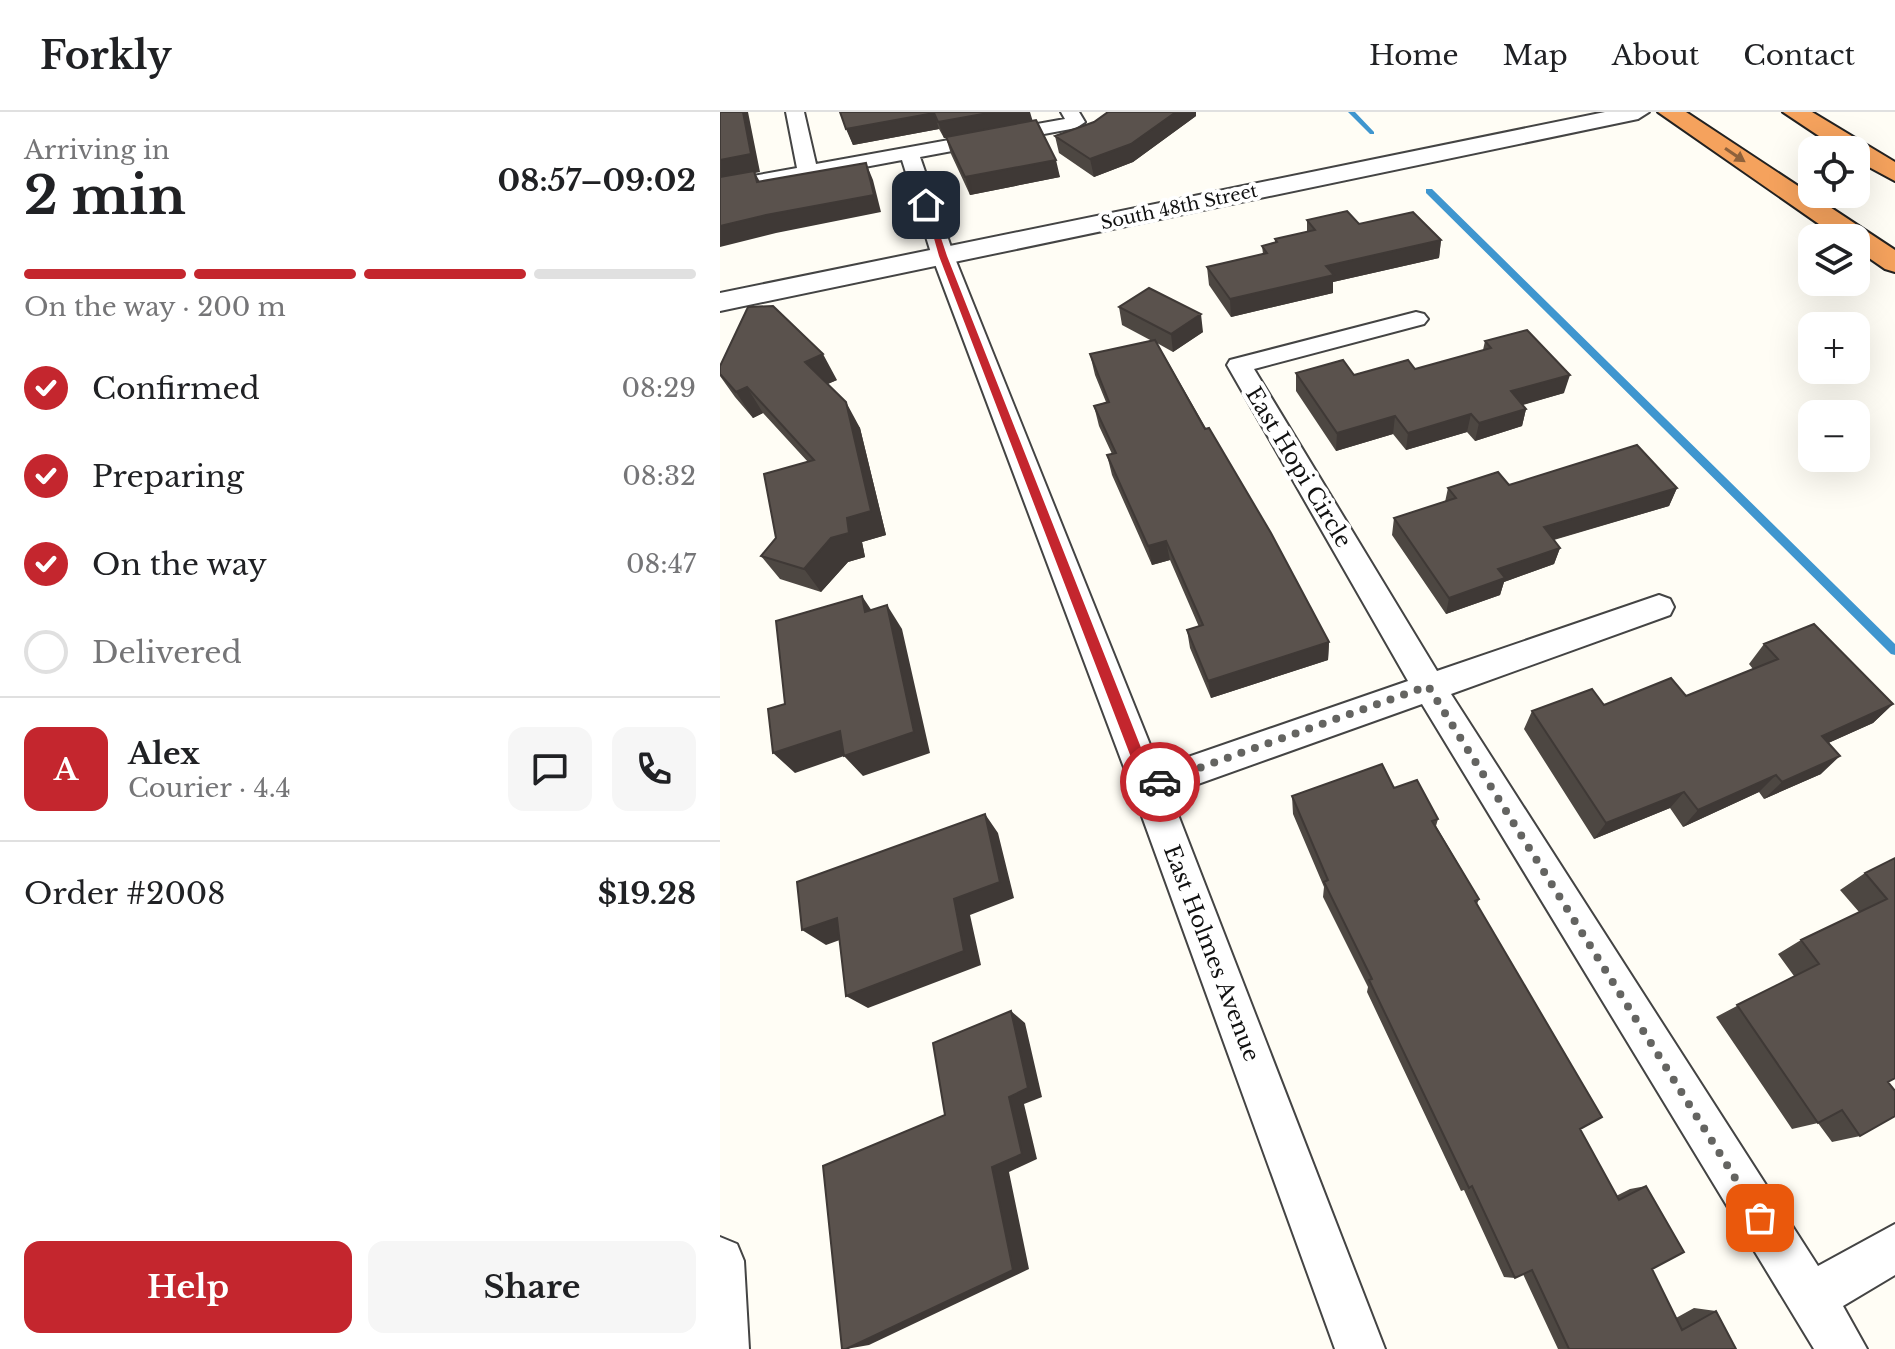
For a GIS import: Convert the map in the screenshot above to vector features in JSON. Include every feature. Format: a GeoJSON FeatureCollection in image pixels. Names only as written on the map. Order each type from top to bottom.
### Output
{"type":"FeatureCollection","features":[{"type":"Feature","properties":{"kind":"highway"},"geometry":{"type":"LineString","coordinates":[[1670,112],[1895,263]]}},
{"type":"Feature","properties":{"kind":"highway"},"geometry":{"type":"LineString","coordinates":[[1795,112],[1895,173]]}},
{"type":"Feature","properties":{"kind":"street"},"geometry":{"type":"LineString","coordinates":[[795,112],[808,172]]}},
{"type":"Feature","properties":{"kind":"street","name":"South 48th Street"},"geometry":{"type":"LineString","coordinates":[[720,302],[1638,112]]}},
{"type":"Feature","properties":{"kind":"street"},"geometry":{"type":"LineString","coordinates":[[720,188],[910,154],[1073,117]]}},
{"type":"Feature","properties":{"kind":"street","name":"East Holmes Avenue"},"geometry":{"type":"LineString","coordinates":[[910,154],[943,256],[1149,786],[1360,1349]]}},
{"type":"Feature","properties":{"kind":"street","name":"East Hopi Circle"},"geometry":{"type":"LineString","coordinates":[[1416,319],[1239,365],[1428,686]]}},
{"type":"Feature","properties":{"kind":"street"},"geometry":{"type":"LineString","coordinates":[[1149,786],[1659,607]]}},
{"type":"Feature","properties":{"kind":"street"},"geometry":{"type":"LineString","coordinates":[[1428,686],[1842,1349]]}},
{"type":"Feature","properties":{"kind":"street"},"geometry":{"type":"LineString","coordinates":[[1810,1298],[1895,1248]]}},
{"type":"Feature","properties":{"kind":"street"},"geometry":{"type":"LineString","coordinates":[[720,1261],[724,1349]]}},
{"type":"Feature","properties":{"kind":"building"},"geometry":{"type":"Polygon","coordinates":[[[720,112],[743,112],[751,154],[720,160],[720,112]]]}},
{"type":"Feature","properties":{"kind":"building"},"geometry":{"type":"Polygon","coordinates":[[[840,112],[994,112],[938,122],[934,113],[846,129],[840,112]]]}},
{"type":"Feature","properties":{"kind":"building"},"geometry":{"type":"Polygon","coordinates":[[[1108,112],[1176,112],[1131,144],[1090,159],[1055,136],[1094,122],[1108,112]]]}},
{"type":"Feature","properties":{"kind":"building"},"geometry":{"type":"Polygon","coordinates":[[[1036,120],[1056,160],[965,177],[946,137],[1036,120]]]}},
{"type":"Feature","properties":{"kind":"building"},"geometry":{"type":"Polygon","coordinates":[[[866,163],[874,195],[720,226],[720,177],[754,171],[757,182],[866,163]]]}},
{"type":"Feature","properties":{"kind":"building"},"geometry":{"type":"Polygon","coordinates":[[[1347,211],[1359,224],[1413,212],[1441,240],[1326,266],[1334,275],[1230,299],[1207,267],[1267,253],[1262,246],[1277,242],[1275,239],[1315,230],[1307,220],[1347,211]]]}},
{"type":"Feature","properties":{"kind":"building"},"geometry":{"type":"Polygon","coordinates":[[[1149,288],[1201,314],[1171,334],[1119,307],[1149,288]]]}},
{"type":"Feature","properties":{"kind":"building"},"geometry":{"type":"Polygon","coordinates":[[[773,306],[823,354],[805,362],[846,402],[871,511],[847,518],[849,533],[831,538],[804,569],[761,556],[776,538],[764,474],[814,460],[747,387],[736,392],[720,374],[720,366],[748,307],[773,306]]]}},
{"type":"Feature","properties":{"kind":"building"},"geometry":{"type":"Polygon","coordinates":[[[1527,330],[1570,375],[1511,391],[1526,409],[1479,423],[1471,414],[1408,433],[1395,416],[1337,433],[1296,373],[1343,360],[1354,375],[1408,360],[1415,369],[1491,348],[1485,341],[1527,330]]]}},
{"type":"Feature","properties":{"kind":"building"},"geometry":{"type":"Polygon","coordinates":[[[1155,340],[1205,429],[1209,428],[1271,533],[1329,642],[1208,681],[1187,630],[1203,625],[1166,541],[1148,546],[1107,455],[1116,453],[1094,406],[1109,402],[1090,354],[1155,340]]]}},
{"type":"Feature","properties":{"kind":"building"},"geometry":{"type":"Polygon","coordinates":[[[1637,445],[1677,488],[1544,527],[1560,548],[1498,569],[1505,578],[1449,598],[1394,518],[1456,498],[1448,488],[1498,472],[1509,485],[1637,445]]]}},
{"type":"Feature","properties":{"kind":"building"},"geometry":{"type":"Polygon","coordinates":[[[862,596],[865,612],[887,605],[914,732],[844,756],[840,731],[773,753],[768,709],[785,704],[776,621],[862,596]]]}},
{"type":"Feature","properties":{"kind":"building"},"geometry":{"type":"Polygon","coordinates":[[[1814,624],[1893,704],[1822,736],[1840,756],[1782,782],[1776,775],[1698,810],[1684,792],[1606,823],[1532,711],[1592,689],[1604,705],[1671,678],[1686,696],[1778,659],[1764,644],[1814,624]]]}},
{"type":"Feature","properties":{"kind":"building"},"geometry":{"type":"Polygon","coordinates":[[[1382,764],[1394,788],[1417,780],[1438,819],[1432,821],[1479,899],[1475,901],[1602,1117],[1580,1129],[1619,1200],[1646,1186],[1684,1252],[1652,1269],[1682,1330],[1716,1311],[1736,1349],[1569,1349],[1532,1270],[1515,1278],[1369,980],[1372,979],[1324,882],[1328,880],[1292,796],[1382,764]]]}},
{"type":"Feature","properties":{"kind":"building"},"geometry":{"type":"Polygon","coordinates":[[[985,814],[1000,882],[954,899],[964,951],[846,996],[837,918],[802,930],[797,882],[985,814]]]}},
{"type":"Feature","properties":{"kind":"building"},"geometry":{"type":"Polygon","coordinates":[[[1895,858],[1895,1078],[1888,1082],[1895,1091],[1895,1116],[1860,1136],[1842,1110],[1818,1123],[1737,1005],[1819,964],[1801,940],[1887,899],[1865,873],[1895,858]]]}},
{"type":"Feature","properties":{"kind":"building"},"geometry":{"type":"Polygon","coordinates":[[[1011,1011],[1028,1088],[1009,1097],[1022,1154],[992,1167],[1013,1270],[842,1349],[823,1166],[945,1115],[933,1043],[1011,1011]]]}},
{"type":"Feature","properties":{"kind":"waterway"},"geometry":{"type":"LineString","coordinates":[[1351,112],[1372,133]]}},
{"type":"Feature","properties":{"kind":"waterway"},"geometry":{"type":"LineString","coordinates":[[1429,191],[1895,651]]}},
{"type":"Feature","properties":{"kind":"way so far"},"geometry":{"type":"LineString","coordinates":[[1160,782],[1428,686],[1760,1218]]}},
{"type":"Feature","properties":{"kind":"route"},"geometry":{"type":"LineString","coordinates":[[926,205],[943,256],[1149,786],[1160,782]]}}]}
